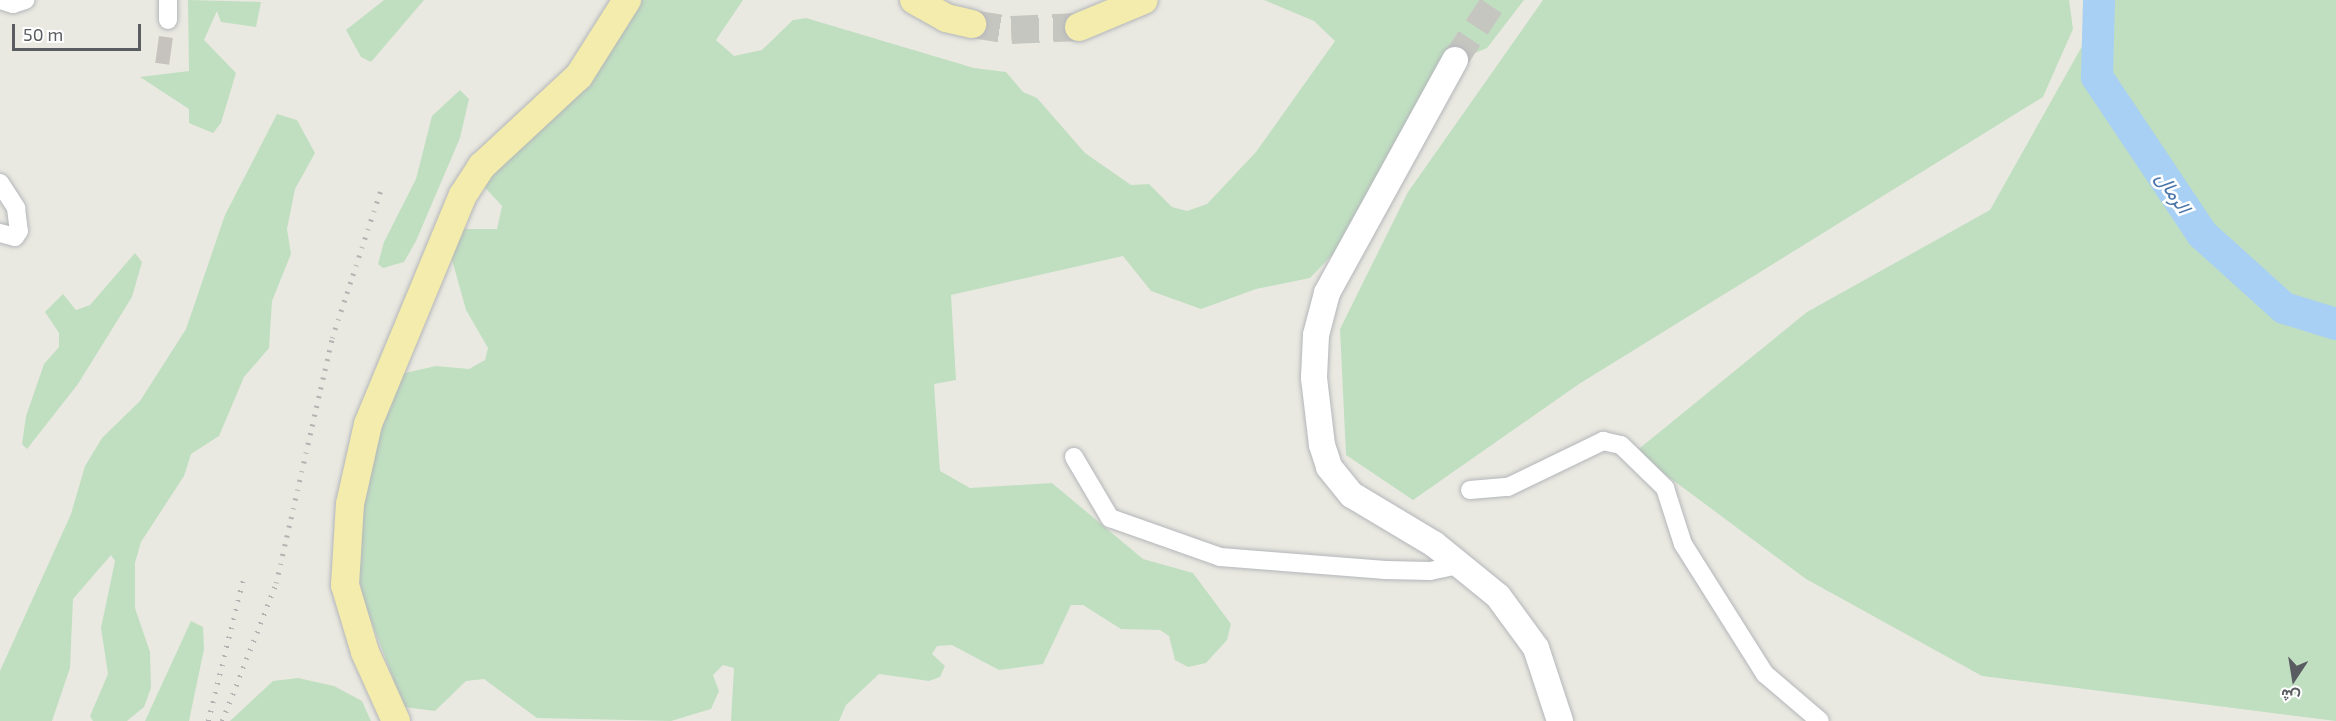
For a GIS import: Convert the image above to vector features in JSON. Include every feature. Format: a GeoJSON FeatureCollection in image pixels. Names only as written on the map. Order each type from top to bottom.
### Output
{"type":"FeatureCollection","features":[{"type":"Feature","properties":{"kind":"main road"},"geometry":{"type":"LineString","coordinates":[[396,721],[353,616],[344,568],[347,528],[368,424],[442,241],[482,166],[579,75],[627,0]]}},
{"type":"Feature","properties":{"kind":"main road"},"geometry":{"type":"LineString","coordinates":[[914,0],[946,18],[972,24]]}},
{"type":"Feature","properties":{"kind":"main road"},"geometry":{"type":"LineString","coordinates":[[1079,27],[1143,0]]}},
{"type":"Feature","properties":{"kind":"main road"},"geometry":{"type":"LineString","coordinates":[[1455,60],[1327,292],[1316,335],[1314,378],[1322,445],[1338,483],[1463,564],[1498,596],[1536,648],[1560,721]]}},
{"type":"Feature","properties":{"kind":"street"},"geometry":{"type":"LineString","coordinates":[[0,0],[13,4],[25,0]]}},
{"type":"Feature","properties":{"kind":"street"},"geometry":{"type":"LineString","coordinates":[[168,0],[168,20]]}},
{"type":"Feature","properties":{"kind":"street"},"geometry":{"type":"LineString","coordinates":[[0,183],[16,208],[19,231],[15,237],[0,233]]}},
{"type":"Feature","properties":{"kind":"street"},"geometry":{"type":"LineString","coordinates":[[1470,490],[1508,487],[1603,441],[1621,445],[1665,488],[1683,544],[1765,674],[1820,721]]}},
{"type":"Feature","properties":{"kind":"street"},"geometry":{"type":"LineString","coordinates":[[1074,457],[1110,518],[1220,557],[1385,570],[1430,571],[1463,564]]}},
{"type":"Feature","properties":{"kind":"green space"},"geometry":{"type":"Polygon","coordinates":[[[188,0],[261,2],[256,27],[221,22],[217,11],[204,40],[236,73],[221,123],[213,133],[189,123],[189,109],[140,77],[189,71],[188,0]]]}},
{"type":"Feature","properties":{"kind":"green space"},"geometry":{"type":"Polygon","coordinates":[[[384,0],[424,0],[371,62],[361,57],[346,30],[384,0]]]}},
{"type":"Feature","properties":{"kind":"green space"},"geometry":{"type":"Polygon","coordinates":[[[637,0],[743,0],[716,40],[734,56],[762,50],[793,20],[806,18],[974,68],[1006,72],[1023,92],[1037,98],[1085,153],[1131,185],[1149,184],[1172,207],[1187,211],[1207,204],[1256,152],[1335,41],[1314,21],[1264,0],[1524,0],[1487,48],[1436,69],[1333,254],[1310,278],[1256,289],[1201,309],[1151,291],[1123,256],[951,295],[956,380],[934,384],[940,471],[970,488],[1052,483],[1143,559],[1193,573],[1231,624],[1227,640],[1206,663],[1188,667],[1175,660],[1169,636],[1160,630],[1121,629],[1083,605],[1071,605],[1043,664],[999,670],[952,645],[937,646],[932,654],[945,666],[940,677],[929,681],[879,674],[846,705],[839,721],[731,721],[734,668],[723,665],[713,675],[719,691],[711,709],[671,721],[537,718],[484,679],[466,681],[435,711],[404,707],[355,578],[360,500],[396,375],[436,366],[469,369],[485,360],[488,348],[466,310],[451,256],[456,229],[497,229],[502,206],[480,182],[637,0]]]}},
{"type":"Feature","properties":{"kind":"green space"},"geometry":{"type":"Polygon","coordinates":[[[1543,0],[2069,0],[2073,29],[2043,97],[1579,384],[1413,500],[1346,455],[1340,329],[1408,192],[1543,0]]]}},
{"type":"Feature","properties":{"kind":"green space"},"geometry":{"type":"Polygon","coordinates":[[[2108,0],[2336,0],[2336,721],[1982,676],[1806,579],[1635,452],[1807,312],[1990,210],[2108,0]]]}},
{"type":"Feature","properties":{"kind":"green space"},"geometry":{"type":"Polygon","coordinates":[[[460,90],[469,99],[460,138],[416,241],[404,262],[383,268],[378,264],[384,242],[416,179],[432,116],[460,90]]]}},
{"type":"Feature","properties":{"kind":"green space"},"geometry":{"type":"Polygon","coordinates":[[[277,114],[297,120],[315,153],[295,189],[287,229],[291,254],[272,301],[269,348],[244,377],[219,436],[191,454],[184,476],[141,542],[135,563],[135,608],[150,652],[151,688],[144,707],[127,721],[93,721],[90,716],[108,674],[101,628],[115,561],[111,555],[73,599],[70,668],[52,721],[0,721],[0,671],[71,514],[85,466],[102,438],[140,401],[186,329],[225,215],[277,114]]]}},
{"type":"Feature","properties":{"kind":"green space"},"geometry":{"type":"Polygon","coordinates":[[[135,253],[142,262],[132,297],[78,384],[27,449],[22,444],[26,416],[44,364],[59,347],[59,333],[45,312],[63,294],[76,310],[90,305],[135,253]]]}},
{"type":"Feature","properties":{"kind":"green space"},"geometry":{"type":"Polygon","coordinates":[[[191,621],[203,627],[204,649],[189,721],[145,721],[191,621]]]}},
{"type":"Feature","properties":{"kind":"green space"},"geometry":{"type":"Polygon","coordinates":[[[298,678],[334,686],[362,701],[371,721],[230,721],[273,681],[298,678]]]}},
{"type":"Feature","properties":{"kind":"building"},"geometry":{"type":"Polygon","coordinates":[[[159,36],[173,38],[169,65],[155,63],[159,36]]]}},
{"type":"Feature","properties":{"kind":"waterway","name":"الرمال"},"geometry":{"type":"LineString","coordinates":[[2099,0],[2097,77],[2202,234],[2284,308],[2336,324]]}},
{"type":"Feature","properties":{"kind":"tunnel"},"geometry":{"type":"LineString","coordinates":[[1455,60],[1495,0]]}},
{"type":"Feature","properties":{"kind":"tunnel"},"geometry":{"type":"LineString","coordinates":[[972,24],[1011,30],[1079,27]]}},
{"type":"Feature","properties":{"kind":"railway"},"geometry":{"type":"LineString","coordinates":[[222,721],[276,583],[332,338],[381,189]]}},
{"type":"Feature","properties":{"kind":"railway"},"geometry":{"type":"LineString","coordinates":[[208,721],[244,575]]}}]}
